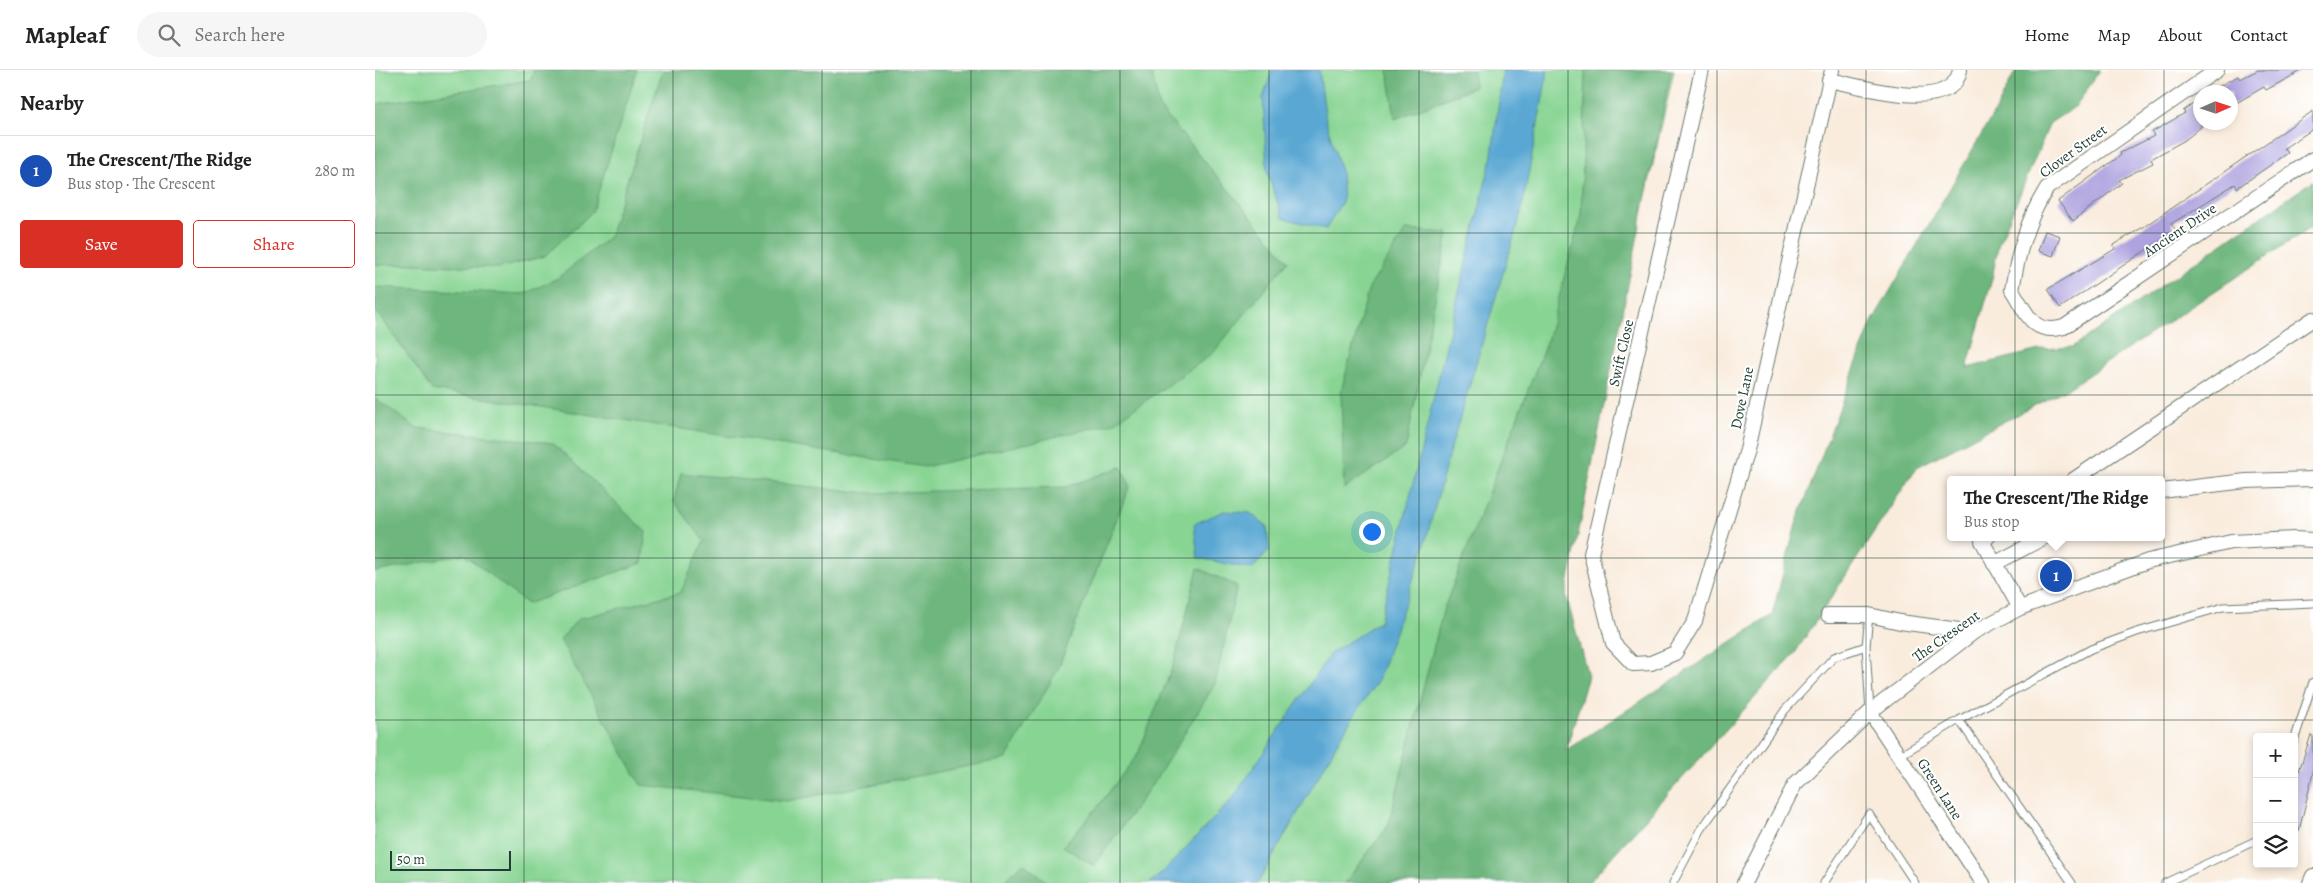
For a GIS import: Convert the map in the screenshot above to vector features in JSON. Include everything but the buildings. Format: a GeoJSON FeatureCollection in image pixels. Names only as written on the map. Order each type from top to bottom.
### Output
{"type":"FeatureCollection","features":[{"type":"Feature","properties":{"kind":"street","name":"Swift Close"},"geometry":{"type":"LineString","coordinates":[[1613,643],[1591,554],[1702,70]]}},
{"type":"Feature","properties":{"kind":"street"},"geometry":{"type":"LineString","coordinates":[[1831,75],[1903,96],[1930,96],[1947,90],[1960,70]]}},
{"type":"Feature","properties":{"kind":"street","name":"Clover Street"},"geometry":{"type":"LineString","coordinates":[[2064,327],[2050,331],[2033,325],[2012,290],[2019,251],[2035,207],[2047,188],[2217,70]]}},
{"type":"Feature","properties":{"kind":"street","name":"Dove Lane"},"geometry":{"type":"LineString","coordinates":[[1613,643],[1633,664],[1651,663],[1675,654],[1695,621],[1747,450],[1831,75]]}},
{"type":"Feature","properties":{"kind":"street","name":"Ancient Drive"},"geometry":{"type":"LineString","coordinates":[[2064,327],[2313,159]]}},
{"type":"Feature","properties":{"kind":"street"},"geometry":{"type":"LineString","coordinates":[[2079,476],[2313,319]]}},
{"type":"Feature","properties":{"kind":"street"},"geometry":{"type":"LineString","coordinates":[[2165,491],[2246,481],[2313,480]]}},
{"type":"Feature","properties":{"kind":"street","name":"The Crescent"},"geometry":{"type":"LineString","coordinates":[[1744,883],[1795,784],[1870,712],[1974,632],[2021,608],[2148,561],[2231,542],[2313,540]]}},
{"type":"Feature","properties":{"kind":"street"},"geometry":{"type":"LineString","coordinates":[[1982,541],[2021,608]]}},
{"type":"Feature","properties":{"kind":"street"},"geometry":{"type":"LineString","coordinates":[[1994,564],[2037,541]]}},
{"type":"Feature","properties":{"kind":"street"},"geometry":{"type":"LineString","coordinates":[[1828,615],[1869,615],[1900,622],[1974,632]]}},
{"type":"Feature","properties":{"kind":"street","name":"Green Lane"},"geometry":{"type":"LineString","coordinates":[[1870,712],[1983,883]]}},
{"type":"Feature","properties":{"kind":"street"},"geometry":{"type":"LineString","coordinates":[[2310,883],[2313,876]]}},
{"type":"Feature","properties":{"kind":"lane"},"geometry":{"type":"LineString","coordinates":[[1899,756],[1959,720],[2091,649],[2137,632],[2223,607],[2313,603]]}},
{"type":"Feature","properties":{"kind":"lane"},"geometry":{"type":"LineString","coordinates":[[1869,615],[1866,646],[1870,712]]}},
{"type":"Feature","properties":{"kind":"lane"},"geometry":{"type":"LineString","coordinates":[[1673,883],[1701,830],[1785,710],[1834,657],[1866,646]]}},
{"type":"Feature","properties":{"kind":"lane"},"geometry":{"type":"LineString","coordinates":[[2297,733],[2313,682]]}},
{"type":"Feature","properties":{"kind":"lane"},"geometry":{"type":"LineString","coordinates":[[1959,720],[2072,883]]}},
{"type":"Feature","properties":{"kind":"lane"},"geometry":{"type":"LineString","coordinates":[[1823,883],[1869,814],[1915,883]]}},
{"type":"Feature","properties":{"kind":"lane"},"geometry":{"type":"LineString","coordinates":[[2165,883],[2253,842]]}},
{"type":"Feature","properties":{"kind":"green space"},"geometry":{"type":"Polygon","coordinates":[[[375,70],[1674,70],[1507,818],[1401,883],[1013,883],[1022,865],[1003,883],[375,883],[375,70]]]}},
{"type":"Feature","properties":{"kind":"green space"},"geometry":{"type":"Polygon","coordinates":[[[534,70],[637,70],[592,212],[545,256],[499,268],[411,264],[375,265],[375,104],[531,80],[534,70]]]}},
{"type":"Feature","properties":{"kind":"green space"},"geometry":{"type":"Polygon","coordinates":[[[663,70],[1151,70],[1159,107],[1288,261],[1212,354],[1114,423],[925,467],[432,390],[375,309],[375,287],[524,294],[558,278],[609,237],[663,70]]]}},
{"type":"Feature","properties":{"kind":"green space"},"geometry":{"type":"Polygon","coordinates":[[[1388,70],[1474,70],[1474,87],[1395,119],[1388,70]]]}},
{"type":"Feature","properties":{"kind":"green space"},"geometry":{"type":"Polygon","coordinates":[[[1586,70],[1671,70],[1566,595],[1588,676],[1566,750],[1772,615],[1796,524],[1872,322],[1998,106],[2016,70],[2100,70],[2076,106],[2050,123],[1998,246],[1992,279],[1967,368],[2043,349],[2073,347],[2313,181],[2313,226],[2070,387],[1917,467],[1795,653],[1588,883],[1345,883],[1388,826],[1443,611],[1548,338],[1581,215],[1586,70]]]}},
{"type":"Feature","properties":{"kind":"green space"},"geometry":{"type":"Polygon","coordinates":[[[1406,230],[1448,233],[1406,447],[1344,489],[1341,391],[1369,288],[1406,230]]]}},
{"type":"Feature","properties":{"kind":"green space"},"geometry":{"type":"Polygon","coordinates":[[[375,398],[416,428],[553,443],[646,532],[642,563],[527,604],[464,554],[375,572],[375,398]]]}},
{"type":"Feature","properties":{"kind":"green space"},"geometry":{"type":"Polygon","coordinates":[[[1121,467],[1130,485],[1058,669],[1006,759],[787,801],[641,785],[560,640],[578,619],[681,592],[704,541],[674,501],[681,473],[870,493],[1066,487],[1121,467]]]}},
{"type":"Feature","properties":{"kind":"green space"},"geometry":{"type":"Polygon","coordinates":[[[1198,568],[1237,586],[1215,684],[1158,776],[1094,866],[1063,846],[1096,809],[1138,754],[1174,663],[1198,568]]]}},
{"type":"Feature","properties":{"kind":"green space"},"geometry":{"type":"Polygon","coordinates":[[[1023,863],[1048,883],[1003,883],[1023,863]]]}},
{"type":"Feature","properties":{"kind":"water"},"geometry":{"type":"Polygon","coordinates":[[[1272,70],[1319,70],[1326,121],[1341,171],[1343,200],[1326,229],[1283,218],[1267,172],[1263,98],[1272,70]]]}},
{"type":"Feature","properties":{"kind":"water"},"geometry":{"type":"Polygon","coordinates":[[[1503,70],[1548,70],[1521,213],[1449,454],[1423,551],[1379,678],[1343,733],[1258,883],[1150,883],[1163,872],[1233,798],[1330,654],[1380,621],[1492,155],[1503,70]]]}},
{"type":"Feature","properties":{"kind":"water"},"geometry":{"type":"Polygon","coordinates":[[[1224,511],[1250,513],[1267,526],[1269,551],[1252,569],[1198,558],[1194,524],[1224,511]]]}},
{"type":"Feature","properties":{"kind":"place","name":"The Crescent/The Ridge"},"geometry":{"type":"Point","coordinates":[2056,576]}}]}
